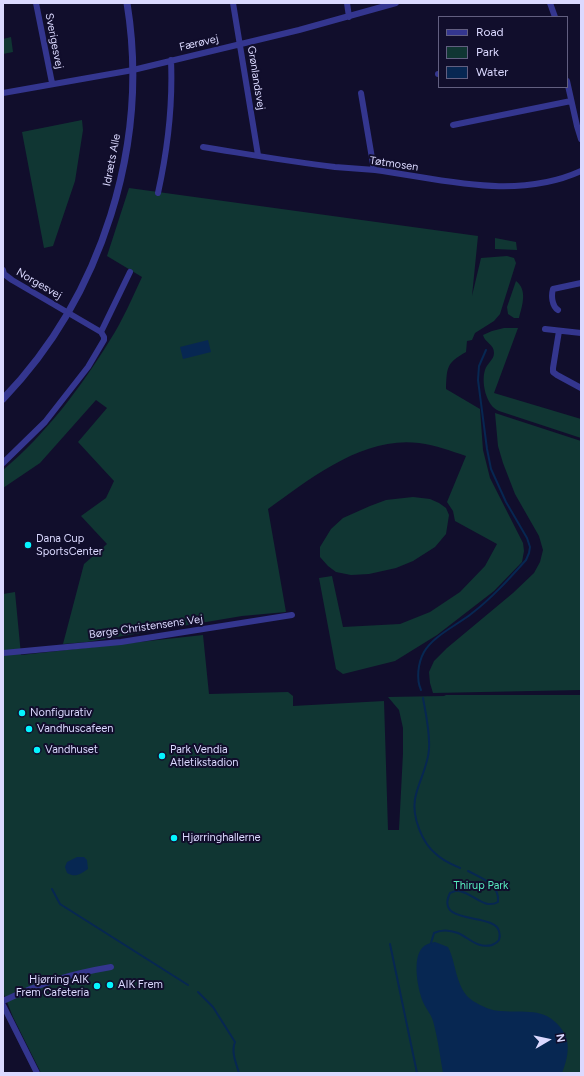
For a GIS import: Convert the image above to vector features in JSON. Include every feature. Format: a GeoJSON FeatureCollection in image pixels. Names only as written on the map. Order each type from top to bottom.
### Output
{"type":"FeatureCollection","features":[{"type":"Feature","properties":{"kind":"street","name":"Sverigesvej"},"geometry":{"type":"LineString","coordinates":[[36,3],[52,83]]}},
{"type":"Feature","properties":{"kind":"street","name":"Idræts Alle"},"geometry":{"type":"LineString","coordinates":[[3,399],[13,389],[49,343],[68,312],[84,282],[110,218],[120,181],[128,137],[133,70],[126,3]]}},
{"type":"Feature","properties":{"kind":"street","name":"Grønlandsvej"},"geometry":{"type":"LineString","coordinates":[[233,3],[258,156]]}},
{"type":"Feature","properties":{"kind":"street"},"geometry":{"type":"LineString","coordinates":[[347,3],[349,17]]}},
{"type":"Feature","properties":{"kind":"street","name":"Færøvej"},"geometry":{"type":"LineString","coordinates":[[3,93],[52,83],[133,70],[349,17],[396,3]]}},
{"type":"Feature","properties":{"kind":"street"},"geometry":{"type":"LineString","coordinates":[[550,3],[555,16]]}},
{"type":"Feature","properties":{"kind":"street"},"geometry":{"type":"LineString","coordinates":[[158,193],[170,127],[172,87],[171,60]]}},
{"type":"Feature","properties":{"kind":"street"},"geometry":{"type":"LineString","coordinates":[[568,86],[581,139]]}},
{"type":"Feature","properties":{"kind":"street"},"geometry":{"type":"LineString","coordinates":[[361,93],[374,170]]}},
{"type":"Feature","properties":{"kind":"street"},"geometry":{"type":"LineString","coordinates":[[453,125],[571,101]]}},
{"type":"Feature","properties":{"kind":"street","name":"Tøtmosen"},"geometry":{"type":"LineString","coordinates":[[203,147],[336,167],[374,170],[488,187],[532,185],[553,181],[581,171]]}},
{"type":"Feature","properties":{"kind":"street"},"geometry":{"type":"LineString","coordinates":[[101,332],[130,272]]}},
{"type":"Feature","properties":{"kind":"street","name":"Norgesvej"},"geometry":{"type":"LineString","coordinates":[[3,273],[12,280],[68,312]]}},
{"type":"Feature","properties":{"kind":"street"},"geometry":{"type":"LineString","coordinates":[[558,310],[554,306],[552,293],[553,289],[581,283]]}},
{"type":"Feature","properties":{"kind":"street"},"geometry":{"type":"LineString","coordinates":[[3,463],[45,422],[88,367],[104,340],[101,332],[68,312]]}},
{"type":"Feature","properties":{"kind":"street"},"geometry":{"type":"LineString","coordinates":[[545,328],[581,333]]}},
{"type":"Feature","properties":{"kind":"street"},"geometry":{"type":"LineString","coordinates":[[559,331],[553,372],[581,388]]}},
{"type":"Feature","properties":{"kind":"street","name":"Børge Christensens Vej"},"geometry":{"type":"LineString","coordinates":[[3,653],[121,642],[292,615]]}},
{"type":"Feature","properties":{"kind":"street"},"geometry":{"type":"LineString","coordinates":[[3,1001],[30,988],[59,978],[111,967]]}},
{"type":"Feature","properties":{"kind":"street"},"geometry":{"type":"LineString","coordinates":[[3,1005],[37,1073]]}},
{"type":"Feature","properties":{"kind":"green space"},"geometry":{"type":"Polygon","coordinates":[[[11,37],[13,52],[3,54],[3,39],[11,37]]]}},
{"type":"Feature","properties":{"kind":"green space"},"geometry":{"type":"Polygon","coordinates":[[[82,120],[83,130],[75,181],[53,246],[44,248],[22,132],[82,120]]]}},
{"type":"Feature","properties":{"kind":"green space"},"geometry":{"type":"Polygon","coordinates":[[[129,188],[478,236],[472,296],[481,258],[507,256],[514,258],[516,263],[500,314],[494,321],[475,333],[472,340],[467,341],[466,352],[451,363],[447,371],[446,382],[446,389],[480,409],[483,450],[490,478],[523,543],[524,551],[522,562],[494,591],[437,635],[395,661],[343,674],[336,669],[319,578],[332,576],[343,627],[400,624],[430,612],[460,592],[485,566],[497,544],[455,521],[453,511],[447,502],[466,456],[443,448],[425,444],[398,443],[378,446],[339,462],[320,473],[268,509],[286,612],[242,616],[87,642],[63,644],[84,564],[107,544],[81,516],[106,498],[114,481],[78,442],[107,408],[96,400],[40,463],[3,488],[3,470],[48,426],[75,392],[115,332],[142,277],[107,256],[129,188]]]}},
{"type":"Feature","properties":{"kind":"green space"},"geometry":{"type":"Polygon","coordinates":[[[495,238],[516,242],[517,250],[495,249],[495,238]]]}},
{"type":"Feature","properties":{"kind":"green space"},"geometry":{"type":"Polygon","coordinates":[[[516,281],[520,285],[523,293],[523,303],[519,318],[514,318],[508,314],[507,307],[516,281]]]}},
{"type":"Feature","properties":{"kind":"green space"},"geometry":{"type":"Polygon","coordinates":[[[504,328],[518,328],[494,393],[581,419],[581,438],[499,411],[491,404],[484,387],[484,375],[486,368],[493,358],[494,350],[483,335],[504,328]]]}},
{"type":"Feature","properties":{"kind":"green space"},"geometry":{"type":"Polygon","coordinates":[[[495,413],[581,441],[581,690],[433,693],[429,672],[434,661],[534,573],[540,562],[543,550],[539,536],[515,494],[503,463],[498,446],[495,413]]]}},
{"type":"Feature","properties":{"kind":"green space"},"geometry":{"type":"Polygon","coordinates":[[[413,497],[430,499],[446,508],[449,515],[446,534],[435,547],[413,561],[396,568],[369,574],[351,575],[336,572],[320,557],[320,547],[331,529],[343,518],[386,500],[413,497]]]}},
{"type":"Feature","properties":{"kind":"green space","name":"Hjørringhallerne"},"geometry":{"type":"Polygon","coordinates":[[[15,592],[21,655],[203,635],[209,694],[288,692],[293,696],[293,706],[384,701],[388,830],[399,830],[403,728],[399,710],[388,697],[446,695],[581,695],[581,1073],[41,1073],[13,1017],[3,992],[3,594],[15,592]]]}},
{"type":"Feature","properties":{"kind":"water"},"geometry":{"type":"Polygon","coordinates":[[[208,340],[211,352],[183,359],[180,347],[208,340]]]}},
{"type":"Feature","properties":{"kind":"water"},"geometry":{"type":"Polygon","coordinates":[[[77,857],[84,857],[87,860],[88,869],[75,875],[67,873],[65,867],[67,862],[77,857]]]}},
{"type":"Feature","properties":{"kind":"water"},"geometry":{"type":"Polygon","coordinates":[[[435,942],[448,947],[463,990],[473,1001],[498,1011],[533,1012],[547,1016],[560,1027],[564,1032],[568,1050],[562,1073],[443,1073],[435,1028],[432,1018],[421,997],[417,969],[418,956],[421,949],[426,945],[435,942]]]}},
{"type":"Feature","properties":{"kind":"waterway"},"geometry":{"type":"LineString","coordinates":[[421,690],[418,676],[419,666],[422,656],[428,646],[486,601],[526,560],[529,553],[530,547],[527,538],[506,502],[491,469],[478,380],[479,366],[486,350]]}},
{"type":"Feature","properties":{"kind":"waterway"},"geometry":{"type":"LineString","coordinates":[[423,698],[428,730],[429,749],[427,762],[415,799],[415,814],[422,837],[426,843],[444,860],[460,868]]}},
{"type":"Feature","properties":{"kind":"waterway"},"geometry":{"type":"LineString","coordinates":[[431,943],[434,933],[443,930],[458,933],[482,946],[492,945],[499,940],[499,931],[495,925],[457,915],[450,910],[447,903],[450,893],[456,891],[464,892],[483,903],[493,904],[498,902],[498,896],[493,886],[489,882],[468,871]]}},
{"type":"Feature","properties":{"kind":"waterway"},"geometry":{"type":"LineString","coordinates":[[52,889],[60,904],[188,985]]}},
{"type":"Feature","properties":{"kind":"waterway"},"geometry":{"type":"LineString","coordinates":[[390,944],[417,1073]]}},
{"type":"Feature","properties":{"kind":"waterway"},"geometry":{"type":"LineString","coordinates":[[198,992],[213,1007],[235,1042],[234,1054],[239,1073]]}},
{"type":"Feature","properties":{"kind":"place","name":"Dana Cup SportsCenter"},"geometry":{"type":"Point","coordinates":[28,545]}},
{"type":"Feature","properties":{"kind":"place","name":"Nonfigurativ"},"geometry":{"type":"Point","coordinates":[22,713]}},
{"type":"Feature","properties":{"kind":"place","name":"Vandhuscafeen"},"geometry":{"type":"Point","coordinates":[29,729]}},
{"type":"Feature","properties":{"kind":"place","name":"Vandhuset"},"geometry":{"type":"Point","coordinates":[37,750]}},
{"type":"Feature","properties":{"kind":"place","name":"Park Vendia Atletikstadion"},"geometry":{"type":"Point","coordinates":[162,756]}},
{"type":"Feature","properties":{"kind":"place","name":"Hjørringhallerne"},"geometry":{"type":"Point","coordinates":[174,838]}},
{"type":"Feature","properties":{"kind":"place","name":"AIK Frem"},"geometry":{"type":"Point","coordinates":[110,985]}},
{"type":"Feature","properties":{"kind":"place","name":"Hjørring AIK Frem Cafeteria"},"geometry":{"type":"Point","coordinates":[97,986]}},
{"type":"Feature","properties":{"kind":"park label","name":"Thirup Park"},"geometry":{"type":"Point","coordinates":[481,886]}}]}
